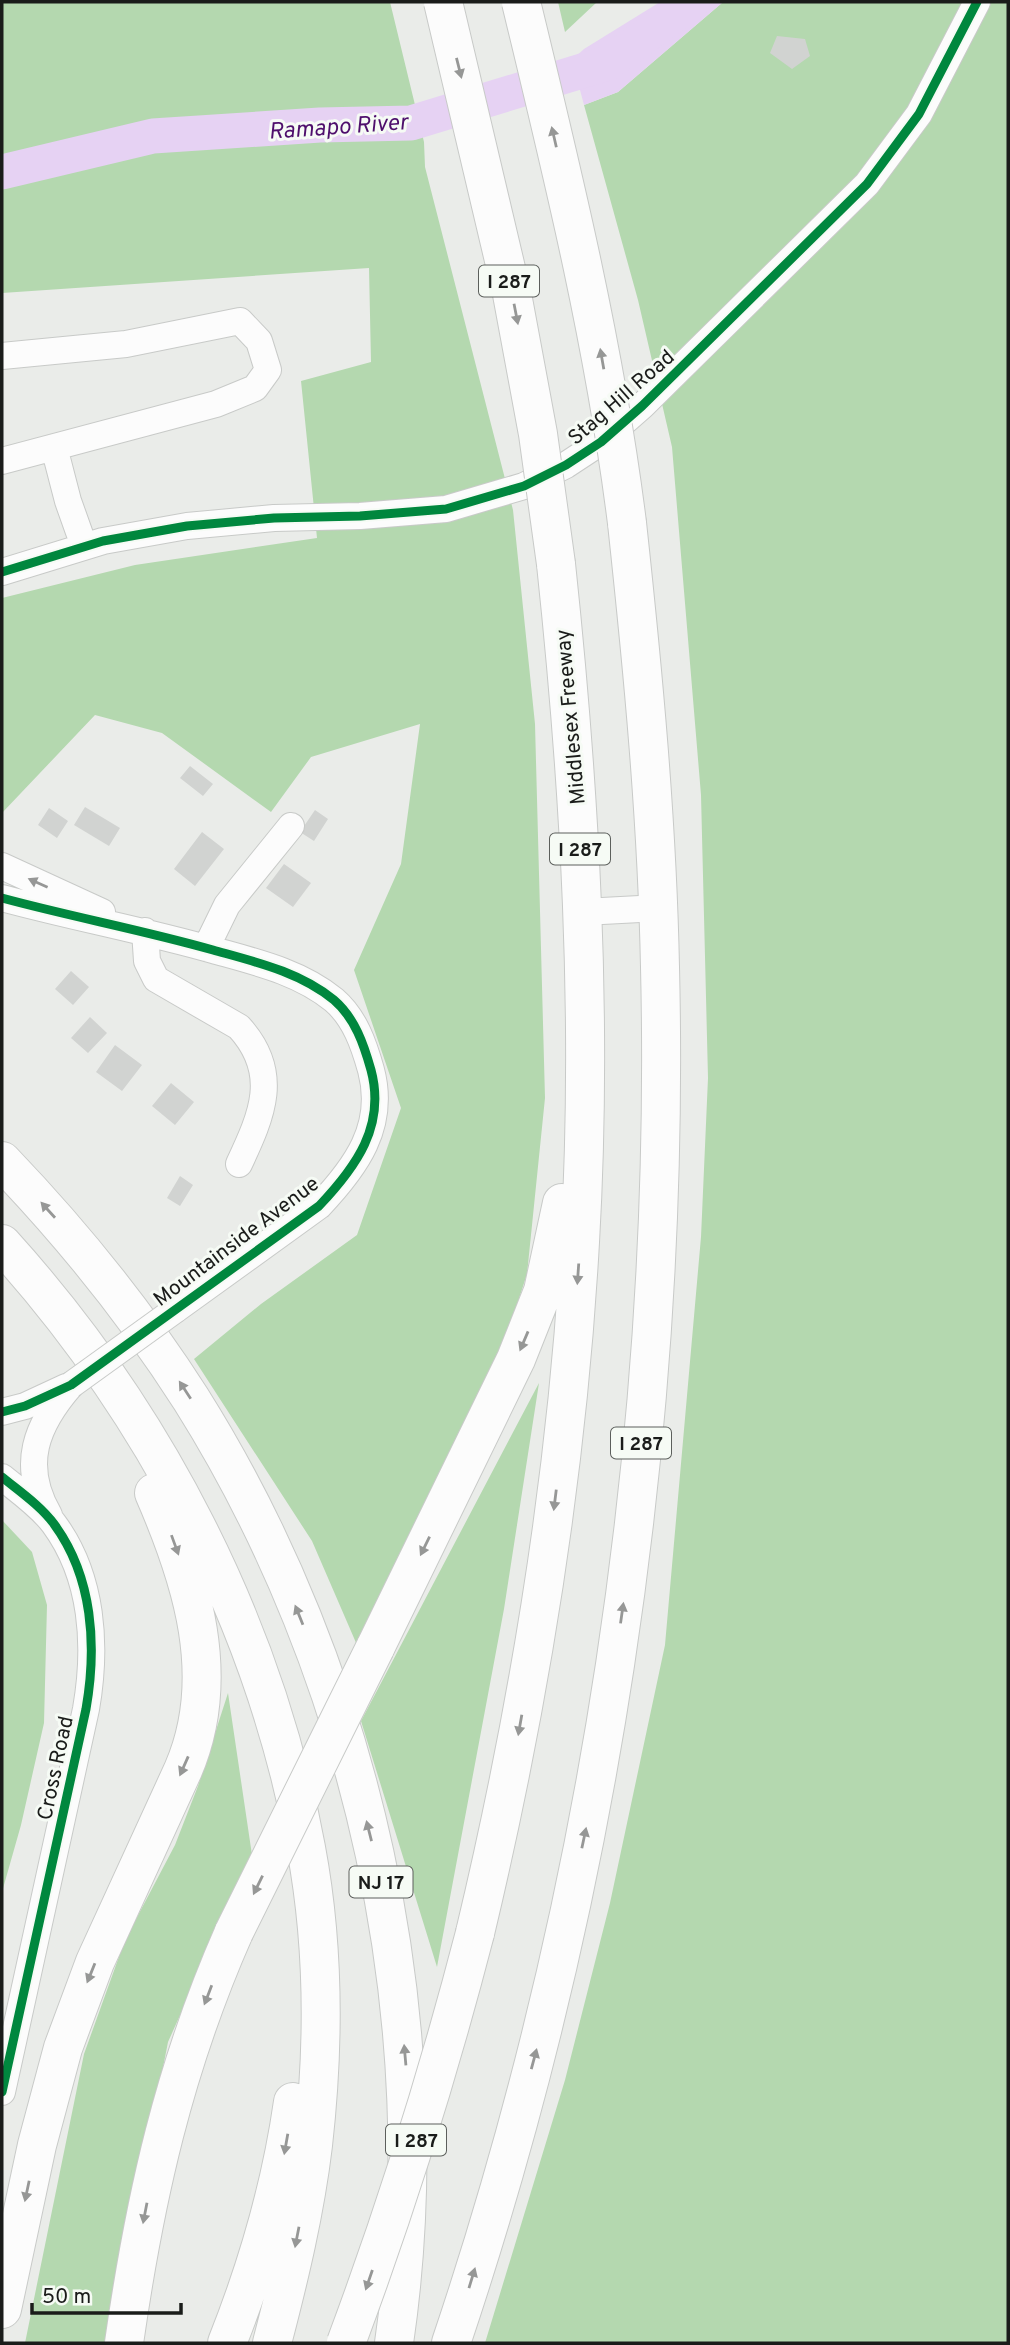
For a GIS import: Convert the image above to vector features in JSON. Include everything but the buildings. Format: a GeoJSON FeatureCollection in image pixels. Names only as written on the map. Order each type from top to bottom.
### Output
{"type":"FeatureCollection","features":[{"type":"Feature","properties":{"kind":"highway","name":"Middlesex Freeway"},"geometry":{"type":"LineString","coordinates":[[443,2],[512,294],[538,434],[556,565],[571,717],[583,912]]}},
{"type":"Feature","properties":{"kind":"highway","name":"I 287"},"geometry":{"type":"LineString","coordinates":[[451,2343],[502,2177],[538,2042],[587,1824],[621,1621],[639,1468],[656,1251],[661,1102],[659,908],[651,766],[627,523],[592,302],[522,2]]}},
{"type":"Feature","properties":{"kind":"highway","name":"I 287"},"geometry":{"type":"LineString","coordinates":[[346,2343],[434,2083],[475,1933],[504,1805],[527,1685],[552,1529],[579,1255],[585,1029],[583,912]]}},
{"type":"Feature","properties":{"kind":"highway"},"geometry":{"type":"LineString","coordinates":[[124,2343],[144,2213],[165,2124],[199,2018],[234,1932],[500,1394],[542,1291],[559,1223],[565,1185],[583,912]]}},
{"type":"Feature","properties":{"kind":"highway","name":"NJ 17"},"geometry":{"type":"LineString","coordinates":[[2,1161],[93,1262],[155,1345],[191,1400],[220,1449],[276,1560],[307,1634],[339,1723],[367,1822],[383,1894],[402,2022],[408,2149],[406,2217],[394,2343]]}},
{"type":"Feature","properties":{"kind":"highway"},"geometry":{"type":"LineString","coordinates":[[2,1244],[33,1279],[108,1377],[170,1477],[224,1583],[264,1687],[284,1754],[307,1850],[319,1971],[318,2090],[313,2147],[292,2262],[272,2343]]}},
{"type":"Feature","properties":{"kind":"highway"},"geometry":{"type":"LineString","coordinates":[[2,1255],[33,1279]]}},
{"type":"Feature","properties":{"kind":"highway"},"geometry":{"type":"LineString","coordinates":[[2,2309],[37,2145],[66,2038],[95,1962],[191,1750],[201,1704],[198,1625],[182,1565],[152,1489],[71,1329]]}},
{"type":"Feature","properties":{"kind":"highway"},"geometry":{"type":"LineString","coordinates":[[227,2343],[262,2247],[276,2195],[287,2141],[300,2027],[298,1909],[283,1794],[264,1687]]}},
{"type":"Feature","properties":{"kind":"street","name":"Stag Hill Road"},"geometry":{"type":"LineString","coordinates":[[2,572],[103,541],[187,526],[274,518],[360,516],[446,509],[524,486],[566,465],[601,442],[642,406],[867,184],[919,114],[977,2]]}},
{"type":"Feature","properties":{"kind":"street"},"geometry":{"type":"LineString","coordinates":[[2,356],[127,344],[240,321],[260,341],[268,370],[255,388],[216,404],[2,461]]}},
{"type":"Feature","properties":{"kind":"street"},"geometry":{"type":"LineString","coordinates":[[54,447],[68,501],[84,546]]}},
{"type":"Feature","properties":{"kind":"street"},"geometry":{"type":"LineString","coordinates":[[206,948],[227,905],[291,826]]}},
{"type":"Feature","properties":{"kind":"street","name":"Mountainside Avenue"},"geometry":{"type":"LineString","coordinates":[[2,866],[145,931]]}},
{"type":"Feature","properties":{"kind":"street","name":"Mountainside Avenue"},"geometry":{"type":"LineString","coordinates":[[2,898],[69,916],[145,931],[305,979],[337,1002],[362,1037],[372,1076],[375,1117],[361,1154],[319,1206],[71,1385],[25,1406],[2,1412]]}},
{"type":"Feature","properties":{"kind":"street"},"geometry":{"type":"LineString","coordinates":[[583,912],[659,908]]}},
{"type":"Feature","properties":{"kind":"street"},"geometry":{"type":"LineString","coordinates":[[145,931],[147,961],[156,979],[239,1027],[257,1053],[265,1089],[263,1106],[256,1129],[239,1164]]}},
{"type":"Feature","properties":{"kind":"street","name":"Mountainside Avenue"},"geometry":{"type":"LineString","coordinates":[[53,1522],[36,1487],[35,1447],[41,1426],[53,1405],[71,1385]]}},
{"type":"Feature","properties":{"kind":"street","name":"Cross Road"},"geometry":{"type":"LineString","coordinates":[[2,1477],[53,1522],[79,1575],[88,1603],[92,1657],[86,1709],[8,2032],[4,2075]]}},
{"type":"Feature","properties":{"kind":"green space"},"geometry":{"type":"Polygon","coordinates":[[[2,2],[390,2],[424,142],[425,167],[513,510],[535,724],[545,1098],[527,1274],[494,1375],[357,1645],[312,1541],[194,1359],[261,1304],[357,1235],[401,1108],[354,970],[401,864],[420,724],[311,757],[271,812],[162,733],[95,715],[2,813],[2,598],[135,565],[317,538],[301,381],[371,362],[369,268],[2,293],[2,2]]]}},
{"type":"Feature","properties":{"kind":"green space"},"geometry":{"type":"Polygon","coordinates":[[[558,2],[597,2],[565,32],[558,2]]]}},
{"type":"Feature","properties":{"kind":"green space"},"geometry":{"type":"Polygon","coordinates":[[[723,2],[1008,2],[1008,2343],[485,2343],[565,2080],[610,1903],[665,1645],[701,1237],[708,1078],[701,795],[672,447],[638,300],[584,105],[618,92],[723,2]]]}},
{"type":"Feature","properties":{"kind":"green space"},"geometry":{"type":"Polygon","coordinates":[[[539,1383],[504,1609],[437,1967],[361,1721],[539,1383]]]}},
{"type":"Feature","properties":{"kind":"green space"},"geometry":{"type":"Polygon","coordinates":[[[2,1520],[32,1552],[47,1605],[44,1723],[21,1825],[2,1892],[2,1520]]]}},
{"type":"Feature","properties":{"kind":"green space"},"geometry":{"type":"Polygon","coordinates":[[[228,1693],[252,1855],[168,2042],[109,2343],[25,2343],[84,2054],[125,1940],[175,1845],[198,1786],[228,1693]]]}},
{"type":"Feature","properties":{"kind":"shaded area"},"geometry":{"type":"Polygon","coordinates":[[[660,2],[723,2],[618,92],[584,105],[572,60],[584,49],[660,2]]]}},
{"type":"Feature","properties":{"kind":"waterway","name":"Ramapo River"},"geometry":{"type":"LineString","coordinates":[[2,172],[153,136],[320,125],[411,123],[608,63],[692,2]]}},
{"type":"Feature","properties":{"kind":"cycle path"},"geometry":{"type":"LineString","coordinates":[[2,572],[103,541],[187,526],[274,518],[360,516],[446,509],[524,486],[566,465],[601,442],[642,406],[867,184],[919,114],[977,2]]}},
{"type":"Feature","properties":{"kind":"cycle path"},"geometry":{"type":"LineString","coordinates":[[2,898],[229,954],[307,982],[334,1000],[348,1015],[365,1051],[375,1090],[371,1127],[356,1161],[319,1206],[71,1385],[25,1406],[2,1412]]}},
{"type":"Feature","properties":{"kind":"cycle path"},"geometry":{"type":"LineString","coordinates":[[2,1477],[43,1511],[67,1545],[84,1589],[91,1637],[86,1709],[2,2092]]}}]}
